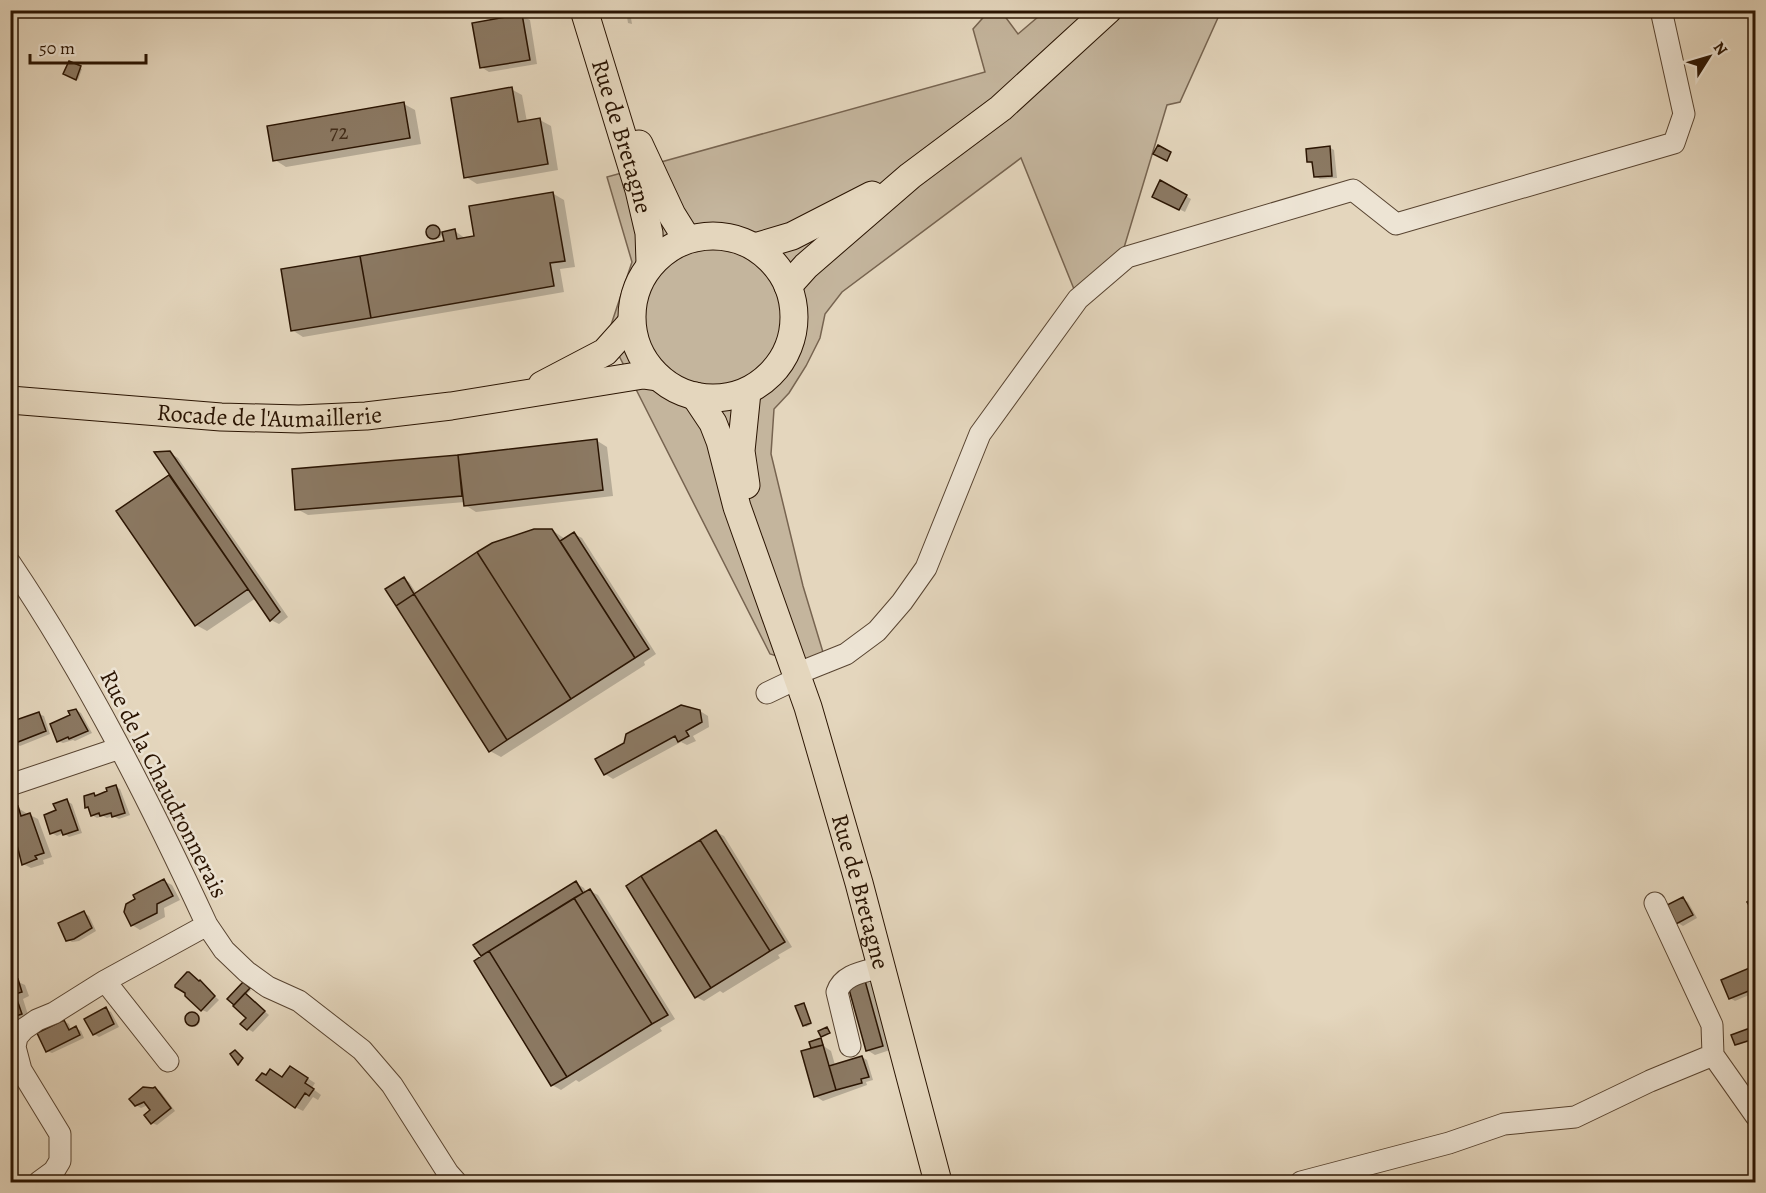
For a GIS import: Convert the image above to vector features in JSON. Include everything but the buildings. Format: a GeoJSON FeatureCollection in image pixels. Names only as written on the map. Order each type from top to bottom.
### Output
{"type":"FeatureCollection","features":[{"type":"Feature","properties":{"kind":"main road","name":"Rue de Bretagne"},"geometry":{"type":"LineString","coordinates":[[584,10],[639,190],[649,233],[650,263]]}},
{"type":"Feature","properties":{"kind":"main road","name":"Rue de Bretagne"},"geometry":{"type":"LineString","coordinates":[[599,10],[641,148],[672,215],[687,239]]}},
{"type":"Feature","properties":{"kind":"main road"},"geometry":{"type":"LineString","coordinates":[[788,286],[806,266],[910,176],[1001,108],[1108,10]]}},
{"type":"Feature","properties":{"kind":"main road"},"geometry":{"type":"LineString","coordinates":[[755,247],[792,236],[910,176]]}},
{"type":"Feature","properties":{"kind":"main road"},"geometry":{"type":"LineString","coordinates":[[710,235],[734,237],[755,247],[770,258],[782,273],[788,286],[795,314],[792,338],[783,360],[767,379],[747,392],[719,399],[695,396],[657,377],[644,361],[635,343],[631,323],[634,291],[650,263],[667,248],[687,239],[710,235]]}},
{"type":"Feature","properties":{"kind":"main road","name":"Rocade de l'Aumaillerie"},"geometry":{"type":"LineString","coordinates":[[527,393],[605,352],[631,323]]}},
{"type":"Feature","properties":{"kind":"main road","name":"Rocade de l'Aumaillerie"},"geometry":{"type":"LineString","coordinates":[[10,400],[221,417],[299,419],[376,415],[613,382],[643,375],[657,377]]}},
{"type":"Feature","properties":{"kind":"main road","name":"Rue de Bretagne"},"geometry":{"type":"LineString","coordinates":[[747,392],[741,451],[753,531],[773,603]]}},
{"type":"Feature","properties":{"kind":"main road","name":"Rue de Bretagne"},"geometry":{"type":"LineString","coordinates":[[695,396],[713,423],[720,441],[737,507],[798,676],[833,789],[938,1182]]}},
{"type":"Feature","properties":{"kind":"street"},"geometry":{"type":"LineString","coordinates":[[767,693],[790,682],[806,670],[846,654],[877,631],[902,602],[926,568],[980,434],[1078,298],[1127,257],[1353,190],[1396,224],[1674,143],[1684,114],[1661,10]]}},
{"type":"Feature","properties":{"kind":"street","name":"Rue de la Chaudronnerais"},"geometry":{"type":"LineString","coordinates":[[10,563],[72,661],[120,748],[207,925],[224,950],[247,972],[268,987],[299,1001],[363,1050],[393,1085],[448,1173],[456,1182]]}},
{"type":"Feature","properties":{"kind":"street"},"geometry":{"type":"LineString","coordinates":[[10,785],[120,748]]}},
{"type":"Feature","properties":{"kind":"street"},"geometry":{"type":"LineString","coordinates":[[1655,903],[1712,1025],[1713,1055],[1755,1116]]}},
{"type":"Feature","properties":{"kind":"street"},"geometry":{"type":"LineString","coordinates":[[39,1182],[54,1171],[60,1161],[60,1134],[21,1070],[15,1047],[17,1037],[37,1020],[54,1013],[105,981],[207,925]]}},
{"type":"Feature","properties":{"kind":"street"},"geometry":{"type":"LineString","coordinates":[[850,1046],[837,992],[839,984],[849,976],[881,967]]}},
{"type":"Feature","properties":{"kind":"street"},"geometry":{"type":"LineString","coordinates":[[105,981],[168,1061]]}},
{"type":"Feature","properties":{"kind":"street"},"geometry":{"type":"LineString","coordinates":[[1300,1182],[1449,1143],[1504,1124],[1575,1117],[1650,1081],[1713,1055]]}},
{"type":"Feature","properties":{"kind":"shaded area"},"geometry":{"type":"Polygon","coordinates":[[[989,11],[1001,11],[1018,34],[1045,11],[1221,11],[1180,102],[1167,105],[1123,251],[1104,263],[1078,299],[1021,158],[842,292],[825,314],[820,338],[806,366],[789,393],[774,409],[771,454],[803,586],[829,672],[770,654],[608,334],[632,262],[607,177],[985,72],[973,29],[989,11]]]}}]}
